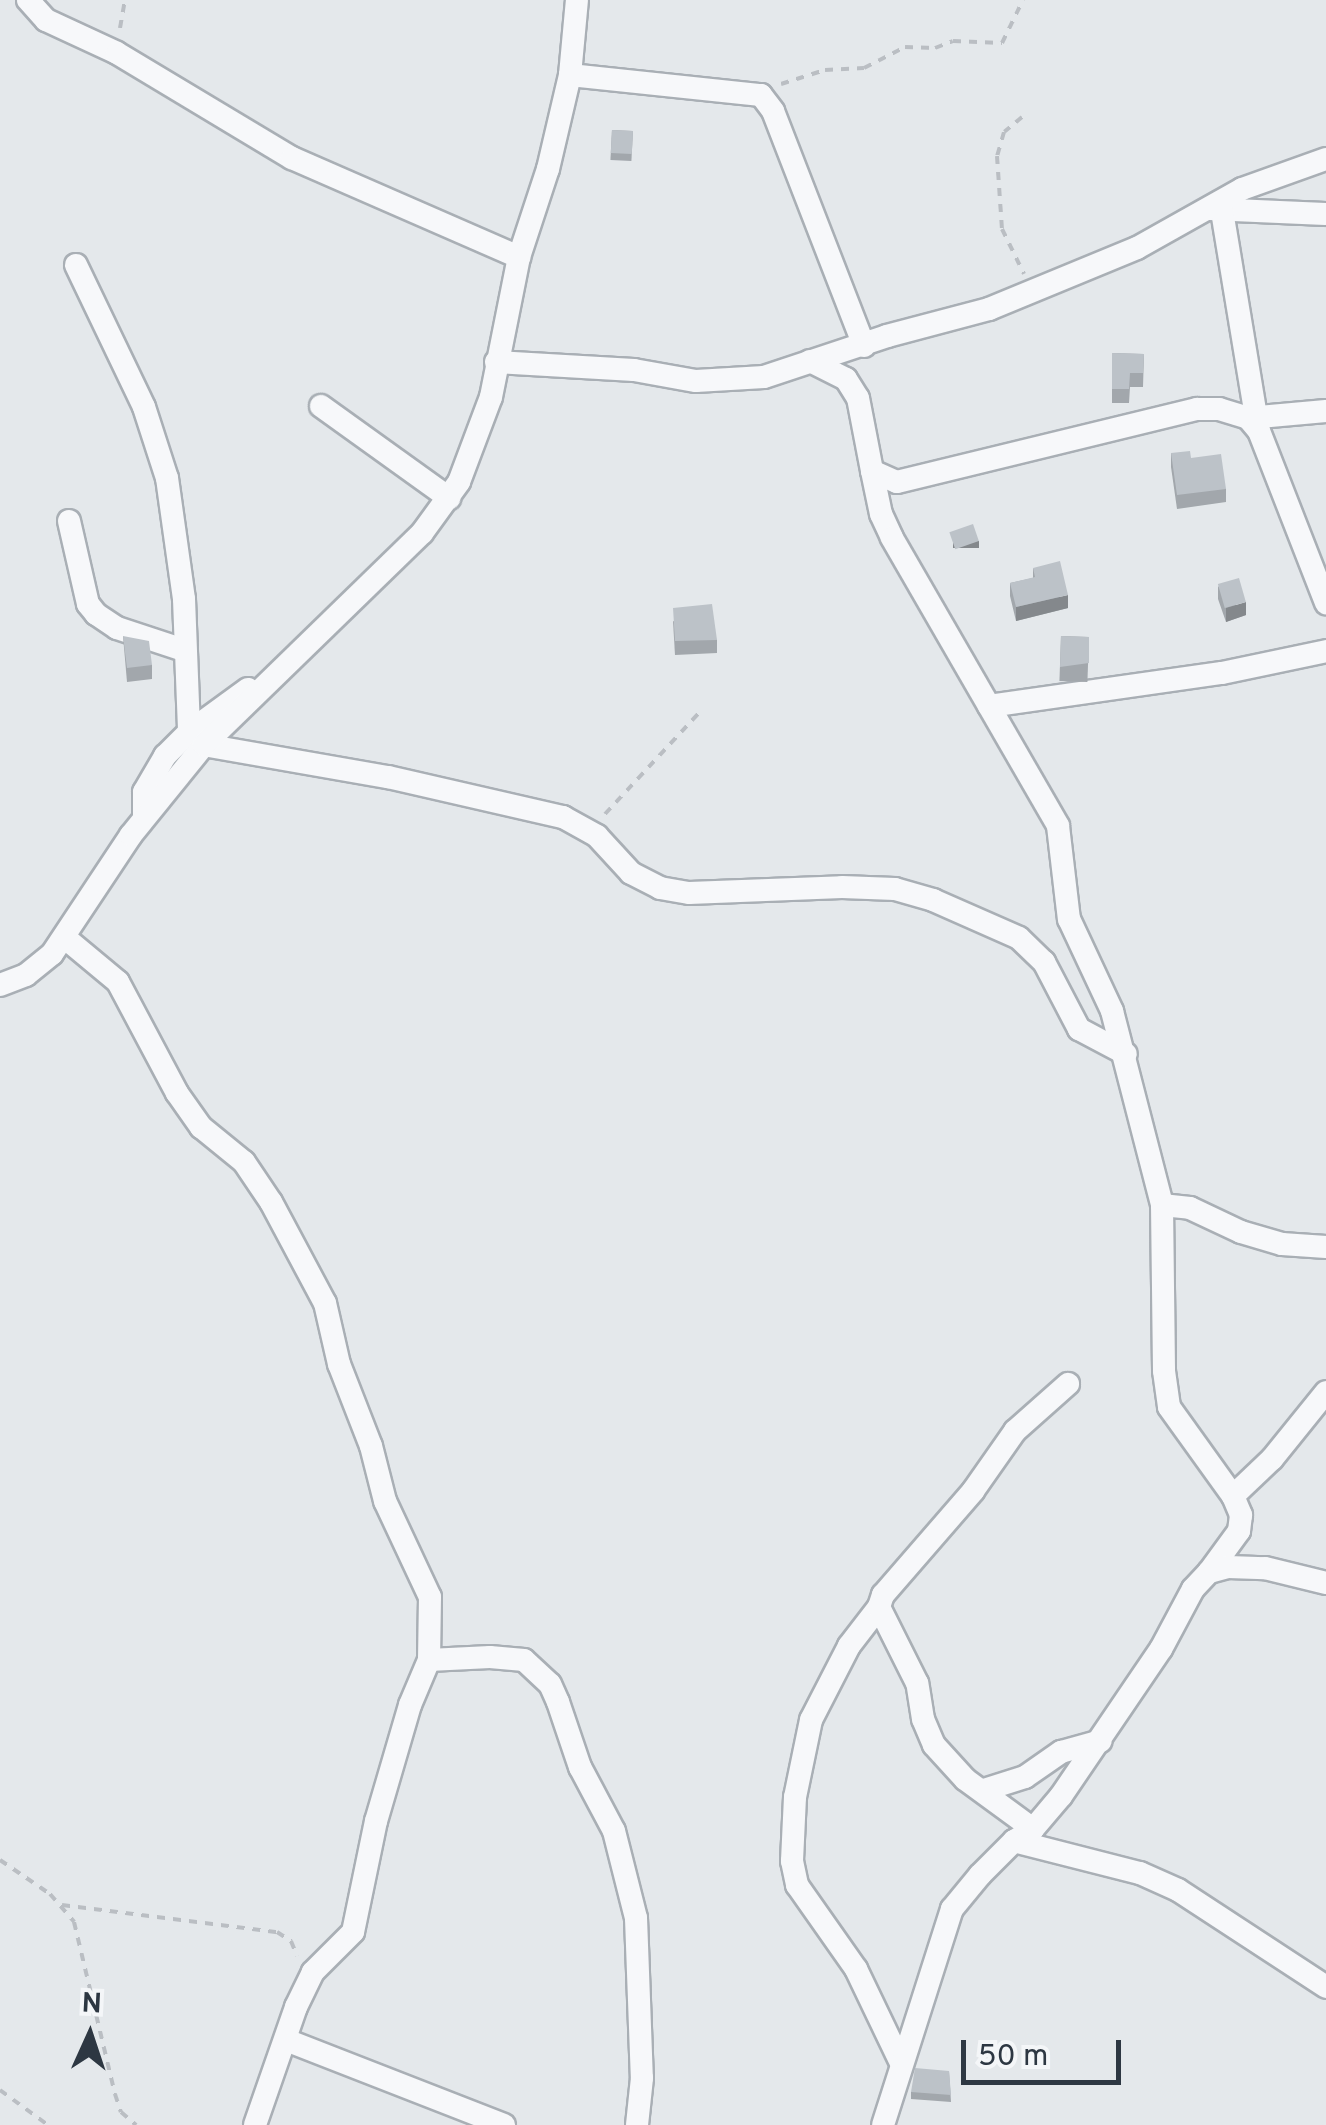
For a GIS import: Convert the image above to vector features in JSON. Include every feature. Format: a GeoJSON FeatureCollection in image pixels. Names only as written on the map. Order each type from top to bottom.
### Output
{"type":"FeatureCollection","features":[{"type":"Feature","properties":{"kind":"street"},"geometry":{"type":"LineString","coordinates":[[28,0],[46,20],[117,53],[292,158],[518,257]]}},
{"type":"Feature","properties":{"kind":"street"},"geometry":{"type":"LineString","coordinates":[[0,985],[38,967],[64,936],[196,739],[270,680],[422,533],[449,498],[491,397],[518,257],[548,170],[570,74],[578,0]]}},
{"type":"Feature","properties":{"kind":"street"},"geometry":{"type":"LineString","coordinates":[[570,74],[761,95],[773,111],[864,346]]}},
{"type":"Feature","properties":{"kind":"street"},"geometry":{"type":"LineString","coordinates":[[496,362],[634,370],[696,380],[764,376],[988,310],[1155,239],[1326,159]]}},
{"type":"Feature","properties":{"kind":"street"},"geometry":{"type":"LineString","coordinates":[[1213,210],[1326,214]]}},
{"type":"Feature","properties":{"kind":"street"},"geometry":{"type":"LineString","coordinates":[[1213,210],[1252,417],[1326,603]]}},
{"type":"Feature","properties":{"kind":"street"},"geometry":{"type":"LineString","coordinates":[[76,265],[144,407],[167,478],[184,599],[184,650],[196,739]]}},
{"type":"Feature","properties":{"kind":"street"},"geometry":{"type":"LineString","coordinates":[[810,361],[846,379],[858,398],[881,514],[892,538],[1058,826],[1069,919],[1112,1012],[1126,1054],[1162,1205],[1164,1371],[1169,1407],[1233,1496],[1241,1515],[1239,1531],[1245,1552],[1261,1568]]}},
{"type":"Feature","properties":{"kind":"street"},"geometry":{"type":"LineString","coordinates":[[320,406],[449,498]]}},
{"type":"Feature","properties":{"kind":"street"},"geometry":{"type":"LineString","coordinates":[[872,471],[885,480],[911,482],[1198,408],[1252,417],[1326,411]]}},
{"type":"Feature","properties":{"kind":"street"},"geometry":{"type":"LineString","coordinates":[[69,521],[88,604],[96,614],[116,628],[184,650]]}},
{"type":"Feature","properties":{"kind":"street"},"geometry":{"type":"LineString","coordinates":[[989,706],[1222,673],[1326,652]]}},
{"type":"Feature","properties":{"kind":"street"},"geometry":{"type":"LineString","coordinates":[[196,739],[388,776],[577,823],[597,836],[630,874],[660,888],[689,893],[811,886],[895,889],[1000,927],[1044,962],[1079,1029],[1126,1054]]}},
{"type":"Feature","properties":{"kind":"street"},"geometry":{"type":"LineString","coordinates":[[64,936],[118,982],[177,1093],[201,1127],[244,1162],[326,1303],[339,1364],[371,1446],[385,1501],[426,1582],[432,1616],[429,1660],[410,1705],[376,1821],[353,1932],[314,1972],[255,2125]]}},
{"type":"Feature","properties":{"kind":"street"},"geometry":{"type":"LineString","coordinates":[[1162,1205],[1190,1208],[1241,1232],[1282,1244],[1326,1247]]}},
{"type":"Feature","properties":{"kind":"street"},"geometry":{"type":"LineString","coordinates":[[900,2062],[856,1970],[797,1884],[792,1860],[795,1797],[811,1720],[849,1646],[879,1607],[883,1595],[973,1491],[1015,1431],[1068,1384]]}},
{"type":"Feature","properties":{"kind":"street"},"geometry":{"type":"LineString","coordinates":[[1233,1496],[1272,1458],[1326,1392]]}},
{"type":"Feature","properties":{"kind":"street"},"geometry":{"type":"LineString","coordinates":[[882,2125],[952,1910],[1024,1835],[1101,1740],[1161,1649],[1186,1600],[1239,1531]]}},
{"type":"Feature","properties":{"kind":"street"},"geometry":{"type":"LineString","coordinates":[[1209,1572],[1261,1568],[1326,1583]]}},
{"type":"Feature","properties":{"kind":"street"},"geometry":{"type":"LineString","coordinates":[[879,1607],[916,1683],[922,1719],[934,1745],[965,1779],[984,1790],[1024,1835],[1140,1873],[1178,1890],[1326,1987]]}},
{"type":"Feature","properties":{"kind":"street"},"geometry":{"type":"LineString","coordinates":[[429,1660],[490,1656],[524,1660],[550,1684],[580,1766],[614,1831],[636,1918],[642,2078],[637,2125]]}},
{"type":"Feature","properties":{"kind":"street"},"geometry":{"type":"LineString","coordinates":[[984,1790],[1025,1778],[1060,1752],[1101,1740]]}},
{"type":"Feature","properties":{"kind":"street"},"geometry":{"type":"LineString","coordinates":[[286,2040],[504,2125]]}},
{"type":"Feature","properties":{"kind":"path"},"geometry":{"type":"LineString","coordinates":[[117,53],[124,0]]}},
{"type":"Feature","properties":{"kind":"path"},"geometry":{"type":"LineString","coordinates":[[752,92],[825,70],[864,68],[905,47],[935,48],[953,41],[1002,43],[1023,0]]}},
{"type":"Feature","properties":{"kind":"path"},"geometry":{"type":"LineString","coordinates":[[1022,117],[1004,132],[998,143],[998,206],[1002,229],[1034,291]]}},
{"type":"Feature","properties":{"kind":"path"},"geometry":{"type":"LineString","coordinates":[[577,823],[611,810],[698,714]]}},
{"type":"Feature","properties":{"kind":"path"},"geometry":{"type":"LineString","coordinates":[[0,1860],[62,1905],[74,1922],[115,2094],[121,2112],[136,2125]]}},
{"type":"Feature","properties":{"kind":"path"},"geometry":{"type":"LineString","coordinates":[[62,1905],[277,1932],[291,1940],[297,1956],[314,1972]]}},
{"type":"Feature","properties":{"kind":"path"},"geometry":{"type":"LineString","coordinates":[[0,2090],[48,2125]]}},
{"type":"Feature","properties":{"kind":"building"},"geometry":{"type":"Polygon","coordinates":[[[612,130],[633,131],[632,154],[611,153],[612,130]]]}},
{"type":"Feature","properties":{"kind":"building"},"geometry":{"type":"Polygon","coordinates":[[[1112,353],[1144,354],[1143,373],[1130,373],[1129,389],[1112,389],[1112,353]]]}},
{"type":"Feature","properties":{"kind":"building"},"geometry":{"type":"Polygon","coordinates":[[[1190,451],[1191,458],[1221,454],[1226,489],[1177,495],[1171,453],[1190,451]]]}},
{"type":"Feature","properties":{"kind":"building"},"geometry":{"type":"Polygon","coordinates":[[[973,524],[979,541],[955,549],[949,532],[973,524]]]}},
{"type":"Feature","properties":{"kind":"building"},"geometry":{"type":"Polygon","coordinates":[[[1060,561],[1068,595],[1016,607],[1010,583],[1035,577],[1033,568],[1060,561]]]}},
{"type":"Feature","properties":{"kind":"building"},"geometry":{"type":"Polygon","coordinates":[[[1239,578],[1246,602],[1225,608],[1218,584],[1239,578]]]}},
{"type":"Feature","properties":{"kind":"building"},"geometry":{"type":"Polygon","coordinates":[[[712,604],[717,640],[675,641],[673,608],[712,604]]]}},
{"type":"Feature","properties":{"kind":"building"},"geometry":{"type":"Polygon","coordinates":[[[123,636],[149,641],[152,665],[127,668],[123,636]]]}},
{"type":"Feature","properties":{"kind":"building"},"geometry":{"type":"Polygon","coordinates":[[[1061,636],[1089,637],[1089,663],[1060,667],[1061,636]]]}},
{"type":"Feature","properties":{"kind":"building"},"geometry":{"type":"Polygon","coordinates":[[[915,2068],[949,2071],[951,2095],[911,2092],[915,2068]]]}}]}
